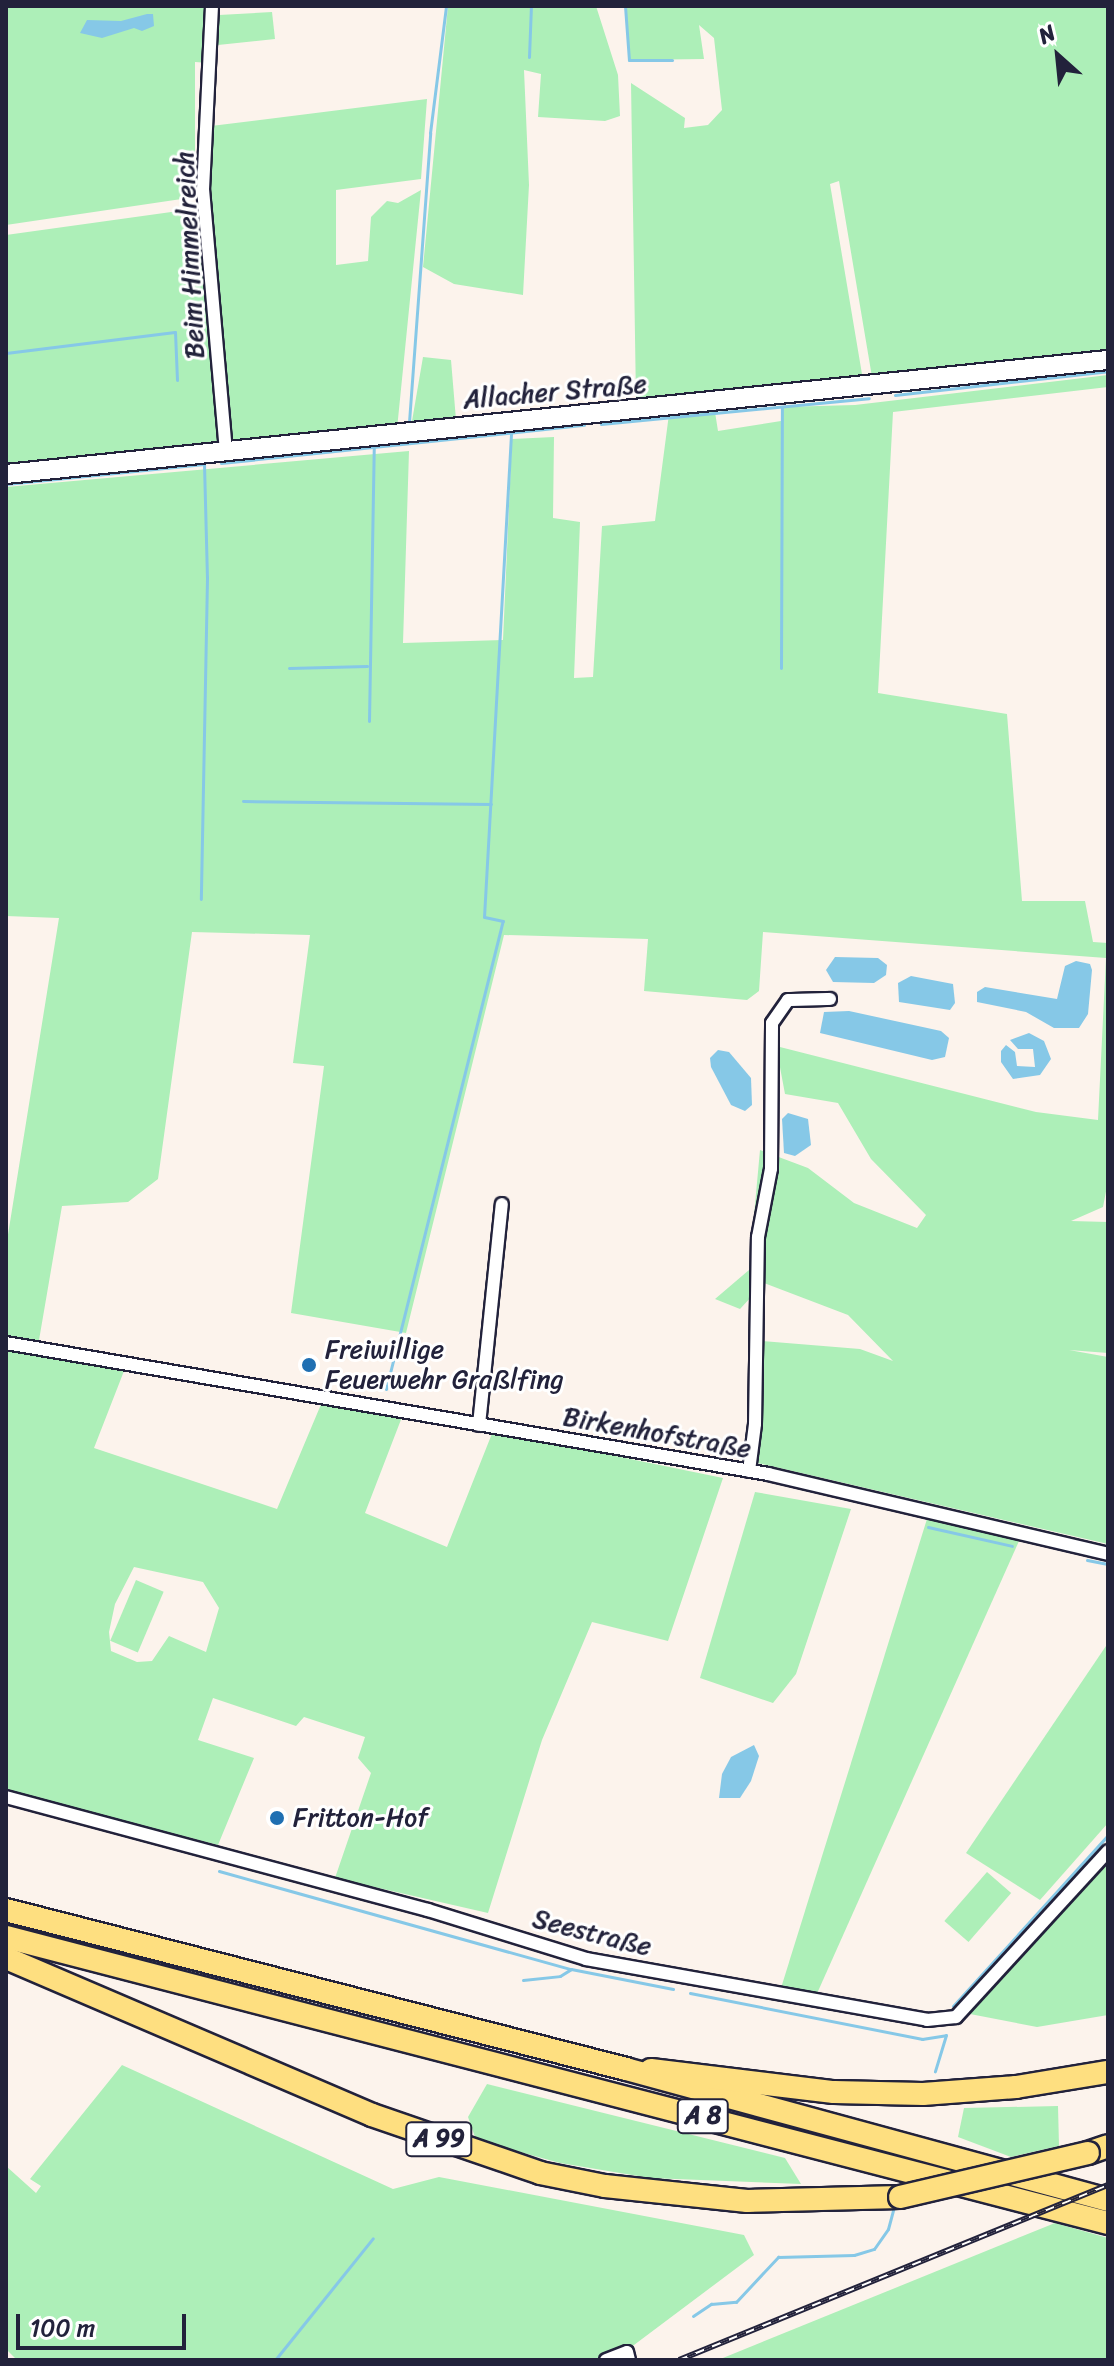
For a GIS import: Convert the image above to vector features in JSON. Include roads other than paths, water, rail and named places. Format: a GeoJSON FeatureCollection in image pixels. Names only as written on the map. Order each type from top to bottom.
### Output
{"type":"FeatureCollection","features":[{"type":"Feature","properties":{"kind":"highway","name":"A 8"},"geometry":{"type":"LineString","coordinates":[[6,1910],[626,2069],[1108,2200]]}},
{"type":"Feature","properties":{"kind":"highway","name":"A 8"},"geometry":{"type":"LineString","coordinates":[[6,1937],[1108,2223]]}},
{"type":"Feature","properties":{"kind":"highway","name":"A 99"},"geometry":{"type":"LineString","coordinates":[[6,1958],[372,2115],[540,2173],[605,2186],[747,2201],[900,2197],[1098,2150]]}},
{"type":"Feature","properties":{"kind":"highway"},"geometry":{"type":"LineString","coordinates":[[626,2069],[834,2092],[923,2094],[1016,2087],[1108,2072]]}},
{"type":"Feature","properties":{"kind":"street","name":"Beim Himmelreich"},"geometry":{"type":"LineString","coordinates":[[212,6],[203,189],[226,452]]}},
{"type":"Feature","properties":{"kind":"street","name":"Allacher Straße"},"geometry":{"type":"LineString","coordinates":[[6,474],[1108,360]]}},
{"type":"Feature","properties":{"kind":"street"},"geometry":{"type":"LineString","coordinates":[[749,1471],[758,1237],[771,1169],[772,1023],[788,1000],[830,999]]}},
{"type":"Feature","properties":{"kind":"street"},"geometry":{"type":"LineString","coordinates":[[479,1425],[502,1204]]}},
{"type":"Feature","properties":{"kind":"street","name":"Birkenhofstraße"},"geometry":{"type":"LineString","coordinates":[[6,1343],[749,1471],[1108,1554]]}},
{"type":"Feature","properties":{"kind":"street","name":"Seestraße"},"geometry":{"type":"LineString","coordinates":[[6,1797],[428,1910],[586,1959],[927,2020],[956,2017],[1108,1851]]}},
{"type":"Feature","properties":{"kind":"street"},"geometry":{"type":"LineString","coordinates":[[606,2360],[627,2352],[629,2360]]}},
{"type":"Feature","properties":{"kind":"water"},"geometry":{"type":"Polygon","coordinates":[[[153,14],[154,26],[142,31],[134,28],[102,38],[80,33],[87,20],[121,21],[153,14]]]}},
{"type":"Feature","properties":{"kind":"water"},"geometry":{"type":"Polygon","coordinates":[[[835,957],[878,958],[887,965],[886,975],[874,983],[833,982],[826,970],[835,957]]]}},
{"type":"Feature","properties":{"kind":"water"},"geometry":{"type":"Polygon","coordinates":[[[1076,961],[1090,964],[1092,970],[1088,1014],[1079,1028],[1054,1028],[1026,1012],[977,1002],[977,992],[985,987],[1057,999],[1065,966],[1076,961]]]}},
{"type":"Feature","properties":{"kind":"water"},"geometry":{"type":"Polygon","coordinates":[[[911,976],[953,984],[955,1003],[950,1010],[899,1002],[898,983],[911,976]]]}},
{"type":"Feature","properties":{"kind":"water"},"geometry":{"type":"Polygon","coordinates":[[[849,1011],[941,1031],[949,1038],[945,1057],[932,1060],[820,1033],[824,1012],[849,1011]]]}},
{"type":"Feature","properties":{"kind":"water"},"geometry":{"type":"Polygon","coordinates":[[[1029,1033],[1044,1041],[1051,1059],[1040,1075],[1013,1079],[1001,1062],[1001,1051],[1006,1045],[1015,1052],[1017,1066],[1035,1067],[1033,1049],[1018,1049],[1010,1040],[1029,1033]]]}},
{"type":"Feature","properties":{"kind":"water"},"geometry":{"type":"Polygon","coordinates":[[[718,1050],[729,1052],[751,1078],[752,1105],[745,1111],[731,1105],[711,1067],[710,1058],[718,1050]]]}},
{"type":"Feature","properties":{"kind":"water"},"geometry":{"type":"Polygon","coordinates":[[[788,1113],[808,1119],[811,1145],[795,1156],[784,1153],[782,1119],[788,1113]]]}},
{"type":"Feature","properties":{"kind":"water"},"geometry":{"type":"Polygon","coordinates":[[[754,1745],[759,1756],[751,1781],[740,1798],[719,1798],[722,1774],[731,1757],[754,1745]]]}},
{"type":"Feature","properties":{"kind":"waterway"},"geometry":{"type":"LineString","coordinates":[[409,422],[430,133],[446,6]]}},
{"type":"Feature","properties":{"kind":"waterway"},"geometry":{"type":"LineString","coordinates":[[529,57],[531,6]]}},
{"type":"Feature","properties":{"kind":"waterway"},"geometry":{"type":"LineString","coordinates":[[625,6],[629,60],[672,60]]}},
{"type":"Feature","properties":{"kind":"waterway"},"geometry":{"type":"LineString","coordinates":[[6,353],[175,332],[177,380]]}},
{"type":"Feature","properties":{"kind":"waterway"},"geometry":{"type":"LineString","coordinates":[[895,395],[1108,371]]}},
{"type":"Feature","properties":{"kind":"waterway"},"geometry":{"type":"LineString","coordinates":[[601,424],[869,398]]}},
{"type":"Feature","properties":{"kind":"waterway"},"geometry":{"type":"LineString","coordinates":[[781,668],[782,408]]}},
{"type":"Feature","properties":{"kind":"waterway"},"geometry":{"type":"LineString","coordinates":[[221,463],[584,425]]}},
{"type":"Feature","properties":{"kind":"waterway"},"geometry":{"type":"LineString","coordinates":[[386,1389],[503,921],[484,917],[511,432]]}},
{"type":"Feature","properties":{"kind":"waterway"},"geometry":{"type":"LineString","coordinates":[[369,721],[374,447]]}},
{"type":"Feature","properties":{"kind":"waterway"},"geometry":{"type":"LineString","coordinates":[[6,484],[204,464],[207,578],[201,899]]}},
{"type":"Feature","properties":{"kind":"waterway"},"geometry":{"type":"LineString","coordinates":[[289,668],[367,666]]}},
{"type":"Feature","properties":{"kind":"waterway"},"geometry":{"type":"LineString","coordinates":[[243,801],[491,804]]}},
{"type":"Feature","properties":{"kind":"waterway"},"geometry":{"type":"LineString","coordinates":[[928,1527],[1012,1546]]}},
{"type":"Feature","properties":{"kind":"waterway"},"geometry":{"type":"LineString","coordinates":[[1087,1560],[1108,1564]]}},
{"type":"Feature","properties":{"kind":"waterway"},"geometry":{"type":"LineString","coordinates":[[953,2006],[1108,1835]]}},
{"type":"Feature","properties":{"kind":"waterway"},"geometry":{"type":"LineString","coordinates":[[219,1871],[571,1969]]}},
{"type":"Feature","properties":{"kind":"waterway"},"geometry":{"type":"LineString","coordinates":[[523,1980],[560,1976],[571,1969],[673,1989]]}},
{"type":"Feature","properties":{"kind":"waterway"},"geometry":{"type":"LineString","coordinates":[[690,1993],[922,2039],[946,2035],[935,2071]]}},
{"type":"Feature","properties":{"kind":"waterway"},"geometry":{"type":"LineString","coordinates":[[693,2316],[711,2304],[736,2302],[778,2257],[854,2255],[874,2249],[888,2229],[893,2210]]}},
{"type":"Feature","properties":{"kind":"waterway"},"geometry":{"type":"LineString","coordinates":[[275,2360],[373,2238]]}},
{"type":"Feature","properties":{"kind":"railway"},"geometry":{"type":"LineString","coordinates":[[679,2360],[1108,2185]]}},
{"type":"Feature","properties":{"kind":"place","name":"Freiwillige Feuerwehr Graßlfing"},"geometry":{"type":"Point","coordinates":[309,1365]}},
{"type":"Feature","properties":{"kind":"place","name":"Fritton-Hof"},"geometry":{"type":"Point","coordinates":[277,1818]}}]}
